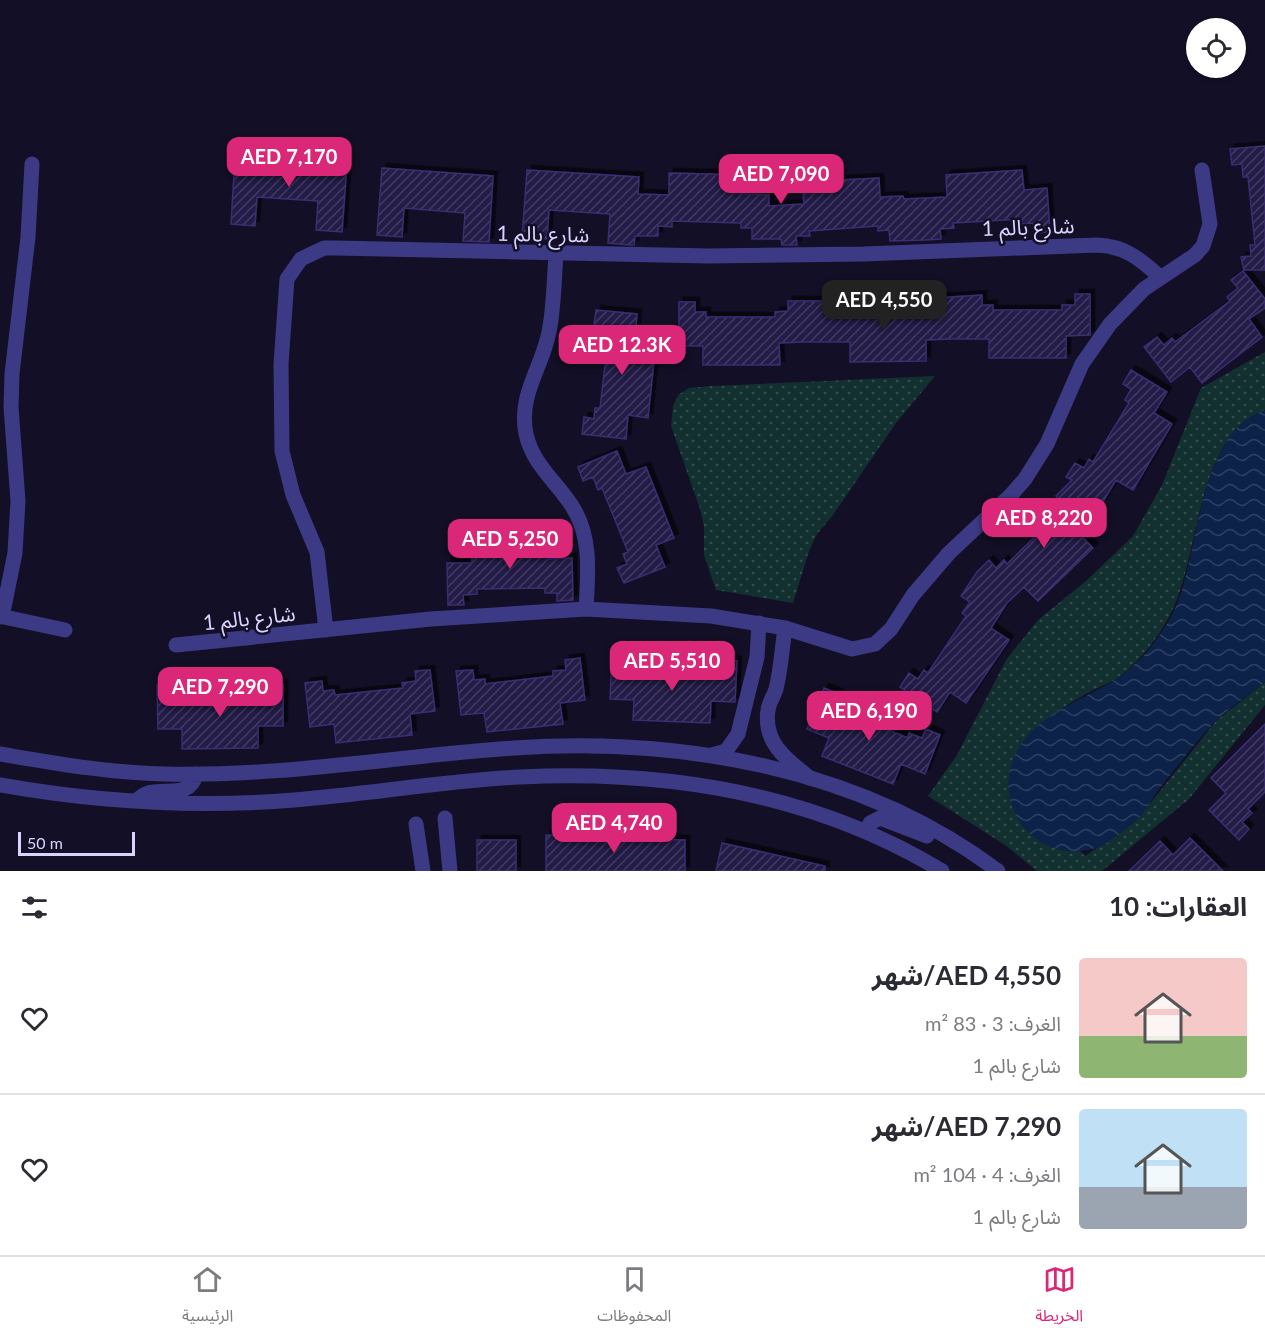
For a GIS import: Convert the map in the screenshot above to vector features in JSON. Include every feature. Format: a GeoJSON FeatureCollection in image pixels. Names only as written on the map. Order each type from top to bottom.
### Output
{"type":"FeatureCollection","features":[{"type":"Feature","properties":{"kind":"street"},"geometry":{"type":"LineString","coordinates":[[32,164],[28,237],[12,374],[11,407],[18,501],[15,553],[1,617],[65,630]]}},
{"type":"Feature","properties":{"kind":"street","name":"شارع بالم 1"},"geometry":{"type":"LineString","coordinates":[[176,645],[483,615],[586,609],[681,613],[759,623],[785,628],[852,649],[864,648],[884,638],[914,595],[949,552],[1011,495],[1025,478],[1047,444],[1082,364],[1095,343],[1126,306],[1160,277],[1195,255],[1208,235],[1209,212],[1202,170]]}},
{"type":"Feature","properties":{"kind":"street","name":"شارع بالم 1"},"geometry":{"type":"LineString","coordinates":[[326,630],[317,552],[288,481],[280,436],[285,291],[293,268],[307,255],[324,248],[556,255],[864,254],[1097,245],[1120,247],[1131,252],[1160,277]]}},
{"type":"Feature","properties":{"kind":"street"},"geometry":{"type":"LineString","coordinates":[[556,255],[549,332],[529,386],[524,416],[530,447],[536,460],[573,508],[584,533],[588,560],[586,609]]}},
{"type":"Feature","properties":{"kind":"street"},"geometry":{"type":"LineString","coordinates":[[712,755],[731,746],[742,719],[757,657],[759,623]]}},
{"type":"Feature","properties":{"kind":"street"},"geometry":{"type":"LineString","coordinates":[[785,628],[776,691],[767,711],[769,725],[773,745],[778,752],[810,778]]}},
{"type":"Feature","properties":{"kind":"street"},"geometry":{"type":"LineString","coordinates":[[749,687],[764,681],[776,691]]}},
{"type":"Feature","properties":{"kind":"street"},"geometry":{"type":"LineString","coordinates":[[742,719],[754,729],[769,725]]}},
{"type":"Feature","properties":{"kind":"street"},"geometry":{"type":"LineString","coordinates":[[0,754],[117,771],[196,774],[289,769],[548,747],[625,747],[712,755],[810,778],[907,815],[959,843],[998,871]]}},
{"type":"Feature","properties":{"kind":"street"},"geometry":{"type":"LineString","coordinates":[[136,801],[150,791],[184,790],[192,784],[196,774]]}},
{"type":"Feature","properties":{"kind":"street"},"geometry":{"type":"LineString","coordinates":[[0,785],[79,797],[209,803],[292,800],[517,778],[620,777],[724,789],[760,796],[824,814],[868,832],[942,871]]}},
{"type":"Feature","properties":{"kind":"street"},"geometry":{"type":"LineString","coordinates":[[445,818],[450,871]]}},
{"type":"Feature","properties":{"kind":"street"},"geometry":{"type":"LineString","coordinates":[[868,832],[875,820],[885,819],[943,843],[998,871]]}},
{"type":"Feature","properties":{"kind":"street"},"geometry":{"type":"LineString","coordinates":[[416,824],[423,871]]}},
{"type":"Feature","properties":{"kind":"green space"},"geometry":{"type":"Polygon","coordinates":[[[1265,352],[1265,410],[1242,423],[1225,444],[1212,471],[1202,501],[1188,564],[1169,617],[1143,655],[1123,674],[1064,707],[1041,725],[1022,748],[1009,777],[1085,856],[1137,820],[1216,721],[1265,682],[1265,705],[1189,799],[1102,871],[1037,871],[1005,845],[928,796],[957,755],[1006,660],[1038,620],[1086,581],[1133,536],[1162,485],[1201,388],[1265,352]]]}},
{"type":"Feature","properties":{"kind":"green space"},"geometry":{"type":"Polygon","coordinates":[[[935,376],[896,423],[833,515],[817,534],[809,551],[793,603],[716,590],[704,555],[704,526],[700,509],[671,426],[673,406],[678,395],[689,388],[711,386],[935,376]]]}},
{"type":"Feature","properties":{"kind":"water"},"geometry":{"type":"Polygon","coordinates":[[[1265,410],[1265,682],[1209,728],[1163,784],[1141,816],[1121,833],[1104,845],[1082,851],[1062,850],[1043,843],[1028,832],[1016,816],[1010,797],[1009,777],[1015,755],[1024,740],[1049,717],[1122,675],[1154,643],[1177,604],[1185,580],[1204,494],[1214,466],[1226,442],[1243,423],[1265,410]]]}},
{"type":"Feature","properties":{"kind":"building"},"geometry":{"type":"Polygon","coordinates":[[[1265,146],[1265,270],[1244,270],[1241,257],[1251,256],[1250,245],[1255,245],[1248,177],[1243,177],[1242,164],[1232,165],[1230,149],[1265,146]]]}},
{"type":"Feature","properties":{"kind":"building"},"geometry":{"type":"Polygon","coordinates":[[[235,156],[347,164],[342,232],[316,230],[318,201],[257,197],[255,226],[231,224],[235,156]]]}},
{"type":"Feature","properties":{"kind":"building"},"geometry":{"type":"Polygon","coordinates":[[[382,168],[493,176],[489,242],[463,241],[465,213],[404,208],[402,237],[377,235],[382,168]]]}},
{"type":"Feature","properties":{"kind":"building"},"geometry":{"type":"Polygon","coordinates":[[[527,170],[639,177],[638,194],[669,195],[669,173],[746,175],[745,194],[769,195],[769,206],[804,204],[802,182],[879,178],[880,197],[903,196],[904,199],[947,197],[946,175],[1022,170],[1024,190],[1047,188],[1050,232],[1034,233],[1033,223],[1022,224],[1022,219],[953,223],[954,228],[940,229],[941,239],[890,241],[889,230],[878,231],[878,226],[809,231],[810,236],[796,236],[797,245],[782,245],[781,239],[752,239],[752,228],[741,228],[741,223],[672,221],[672,227],[658,226],[658,236],[635,236],[634,245],[631,245],[608,243],[610,214],[549,210],[547,239],[522,237],[527,170]]]}},
{"type":"Feature","properties":{"kind":"building"},"geometry":{"type":"Polygon","coordinates":[[[1243,271],[1265,299],[1265,308],[1249,319],[1262,337],[1202,383],[1190,367],[1171,382],[1144,347],[1157,337],[1164,345],[1172,338],[1175,342],[1230,301],[1227,297],[1238,288],[1231,280],[1243,271]]]}},
{"type":"Feature","properties":{"kind":"building"},"geometry":{"type":"Polygon","coordinates":[[[1075,294],[1090,294],[1090,335],[1066,336],[1066,358],[989,358],[989,339],[951,339],[926,340],[926,361],[850,362],[850,342],[804,342],[779,343],[780,365],[703,365],[703,346],[679,346],[679,302],[695,302],[695,312],[706,312],[706,317],[775,317],[775,312],[788,311],[788,301],[825,301],[825,298],[842,298],[842,309],[853,308],[853,314],[922,313],[922,308],[935,308],[935,298],[982,295],[982,305],[993,305],[993,310],[1062,310],[1062,305],[1075,305],[1075,294]]]}},
{"type":"Feature","properties":{"kind":"building"},"geometry":{"type":"Polygon","coordinates":[[[596,310],[637,314],[635,339],[656,342],[648,418],[628,415],[626,439],[582,434],[584,417],[594,419],[595,408],[600,408],[608,340],[603,339],[604,326],[594,325],[596,310]]]}},
{"type":"Feature","properties":{"kind":"building"},"geometry":{"type":"Polygon","coordinates":[[[1131,370],[1167,392],[1154,413],[1172,424],[1133,490],[1116,480],[1093,518],[1078,533],[1093,548],[1038,601],[1024,587],[1007,603],[991,628],[1009,640],[966,703],[950,692],[937,712],[900,687],[909,673],[918,679],[924,670],[928,673],[966,616],[962,613],[970,602],[961,596],[977,572],[989,560],[996,568],[1004,560],[1007,564],[1056,516],[1053,513],[1063,503],[1056,496],[1072,480],[1066,477],[1075,463],[1084,468],[1089,459],[1093,462],[1129,403],[1125,400],[1131,389],[1123,384],[1131,370]]]}},
{"type":"Feature","properties":{"kind":"building"},"geometry":{"type":"Polygon","coordinates":[[[617,451],[626,474],[646,467],[674,538],[656,545],[665,567],[624,583],[617,568],[627,564],[623,554],[628,552],[602,488],[598,490],[593,477],[583,481],[578,467],[617,451]]]}},
{"type":"Feature","properties":{"kind":"building"},"geometry":{"type":"Polygon","coordinates":[[[548,539],[548,559],[572,558],[573,600],[557,601],[557,593],[545,593],[545,588],[477,589],[477,594],[463,595],[464,605],[448,605],[447,563],[472,563],[471,541],[548,539]]]}},
{"type":"Feature","properties":{"kind":"building"},"geometry":{"type":"Polygon","coordinates":[[[612,655],[629,656],[628,666],[639,667],[639,672],[708,675],[708,670],[721,670],[722,660],[737,661],[735,702],[711,701],[710,723],[633,720],[634,700],[610,699],[612,655]]]}},
{"type":"Feature","properties":{"kind":"building"},"geometry":{"type":"Polygon","coordinates":[[[580,658],[585,700],[560,703],[563,724],[487,732],[484,713],[461,715],[456,671],[473,670],[474,680],[485,679],[485,684],[553,676],[553,671],[566,670],[565,660],[580,658]]]}},
{"type":"Feature","properties":{"kind":"building"},"geometry":{"type":"Polygon","coordinates":[[[430,670],[435,711],[410,714],[412,735],[336,743],[334,724],[310,727],[305,683],[322,681],[323,691],[334,690],[335,695],[403,688],[402,683],[416,681],[415,671],[430,670]]]}},
{"type":"Feature","properties":{"kind":"building"},"geometry":{"type":"Polygon","coordinates":[[[283,684],[283,726],[258,726],[258,748],[182,749],[182,729],[158,729],[157,685],[174,685],[174,695],[185,695],[185,700],[254,700],[254,695],[267,695],[267,685],[283,684]]]}},
{"type":"Feature","properties":{"kind":"building"},"geometry":{"type":"Polygon","coordinates":[[[824,688],[839,694],[835,704],[846,708],[844,712],[908,738],[909,733],[922,738],[926,729],[940,735],[925,774],[901,764],[893,784],[822,756],[829,738],[807,729],[824,688]]]}},
{"type":"Feature","properties":{"kind":"building"},"geometry":{"type":"Polygon","coordinates":[[[1265,724],[1265,792],[1248,809],[1252,813],[1242,822],[1249,829],[1239,840],[1209,810],[1226,793],[1211,778],[1265,724]]]}},
{"type":"Feature","properties":{"kind":"building"},"geometry":{"type":"Polygon","coordinates":[[[546,835],[685,840],[685,871],[546,871],[546,835]]]}},
{"type":"Feature","properties":{"kind":"building"},"geometry":{"type":"Polygon","coordinates":[[[1190,838],[1223,871],[1129,871],[1160,841],[1173,855],[1190,838]]]}},
{"type":"Feature","properties":{"kind":"building"},"geometry":{"type":"Polygon","coordinates":[[[477,840],[516,840],[516,871],[477,871],[477,840]]]}},
{"type":"Feature","properties":{"kind":"building"},"geometry":{"type":"Polygon","coordinates":[[[722,843],[825,866],[825,871],[716,871],[722,843]]]}}]}
